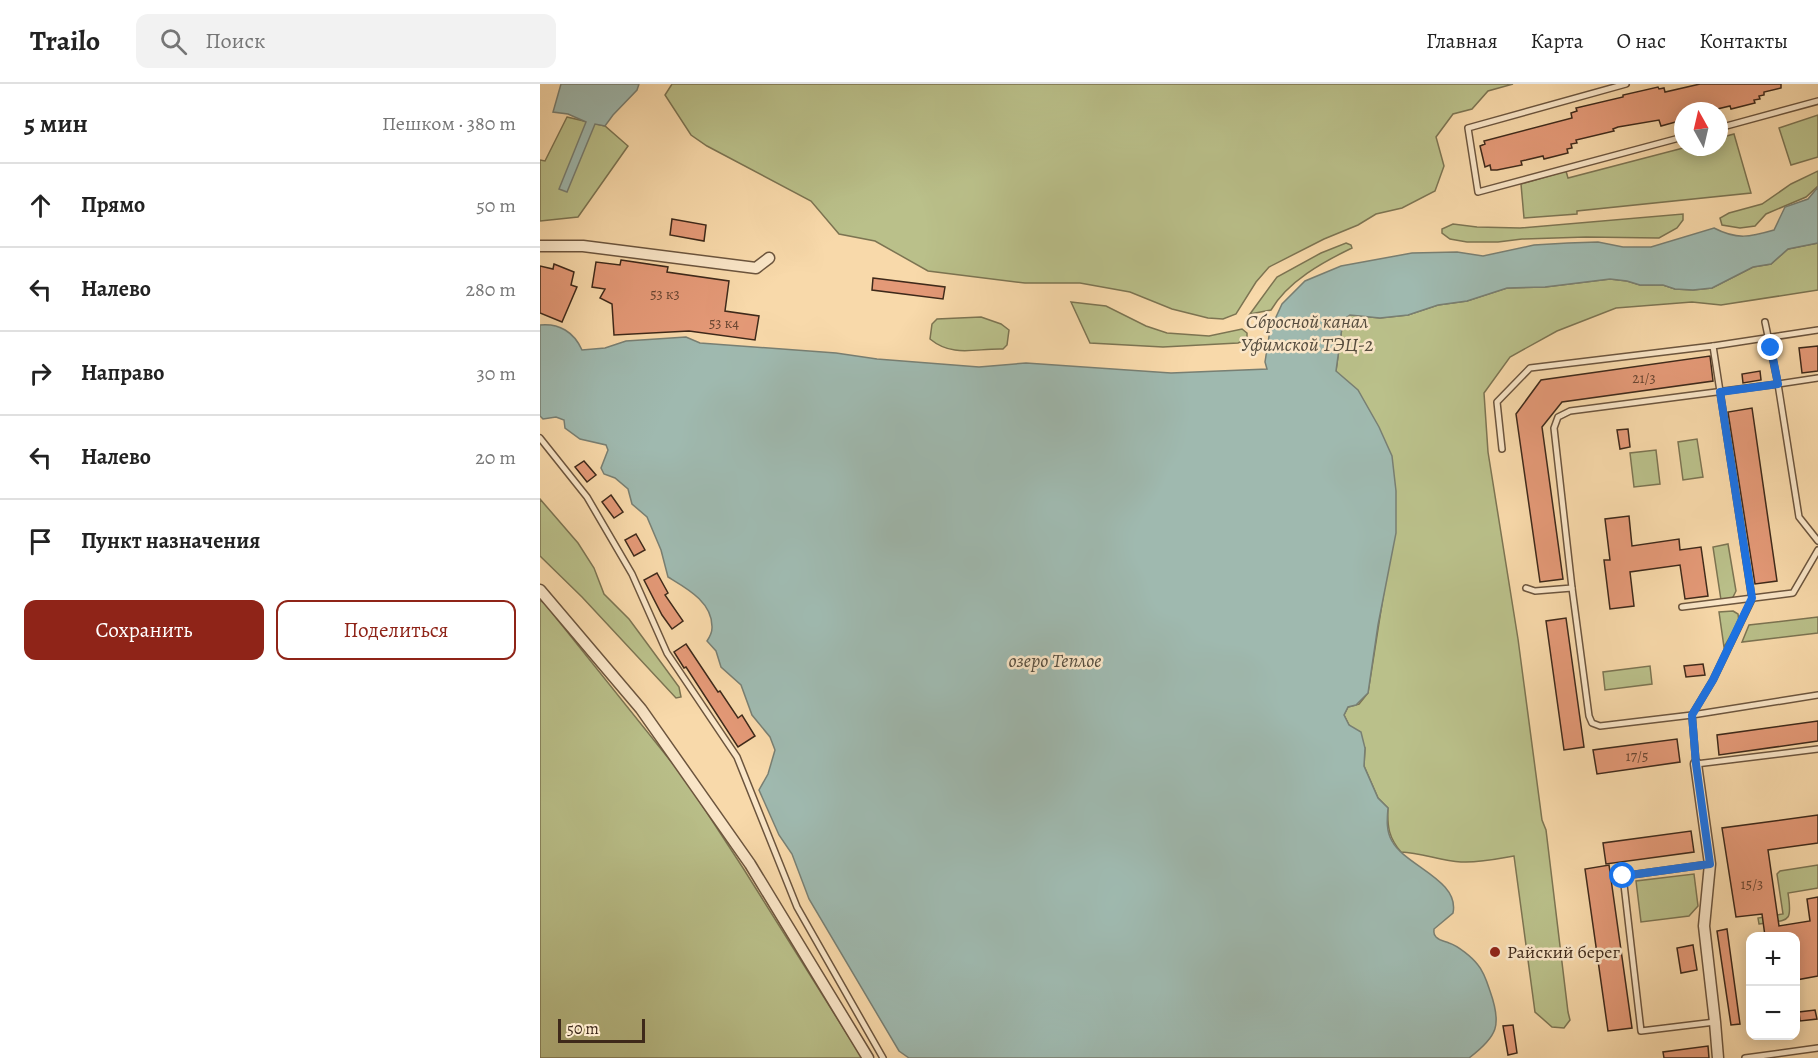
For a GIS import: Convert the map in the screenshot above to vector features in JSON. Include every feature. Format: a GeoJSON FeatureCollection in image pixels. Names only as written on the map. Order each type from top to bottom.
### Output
{"type":"FeatureCollection","features":[{"type":"Feature","properties":{"kind":"street"},"geometry":{"type":"LineString","coordinates":[[540,246],[583,246],[756,268],[769,258]]}},
{"type":"Feature","properties":{"kind":"street"},"geometry":{"type":"LineString","coordinates":[[540,590],[641,709],[730,835],[757,874],[868,1058]]}},
{"type":"Feature","properties":{"kind":"street"},"geometry":{"type":"LineString","coordinates":[[1696,764],[1710,864],[1704,926],[1716,1022],[1718,1058]]}},
{"type":"Feature","properties":{"kind":"lane"},"geometry":{"type":"LineString","coordinates":[[1626,84],[1468,128],[1478,192],[1674,139]]}},
{"type":"Feature","properties":{"kind":"lane"},"geometry":{"type":"LineString","coordinates":[[1728,126],[1818,101]]}},
{"type":"Feature","properties":{"kind":"lane"},"geometry":{"type":"LineString","coordinates":[[1765,322],[1778,384],[1799,517],[1818,541]]}},
{"type":"Feature","properties":{"kind":"lane"},"geometry":{"type":"LineString","coordinates":[[1502,449],[1497,402],[1530,368],[1713,346],[1818,330]]}},
{"type":"Feature","properties":{"kind":"lane"},"geometry":{"type":"LineString","coordinates":[[1713,346],[1752,598],[1713,680],[1692,715],[1696,764],[1818,749]]}},
{"type":"Feature","properties":{"kind":"lane"},"geometry":{"type":"LineString","coordinates":[[1818,378],[1570,411],[1558,417],[1554,428],[1572,588],[1589,716],[1592,723],[1600,726],[1692,715],[1818,695]]}},
{"type":"Feature","properties":{"kind":"lane"},"geometry":{"type":"LineString","coordinates":[[540,438],[587,497],[632,574],[667,653],[737,757],[797,907],[883,1058]]}},
{"type":"Feature","properties":{"kind":"lane"},"geometry":{"type":"LineString","coordinates":[[1682,607],[1793,593],[1818,550]]}},
{"type":"Feature","properties":{"kind":"lane"},"geometry":{"type":"LineString","coordinates":[[1526,588],[1535,591],[1572,588]]}},
{"type":"Feature","properties":{"kind":"lane"},"geometry":{"type":"LineString","coordinates":[[1710,864],[1623,876],[1641,1031],[1716,1022]]}},
{"type":"Feature","properties":{"kind":"lane"},"geometry":{"type":"LineString","coordinates":[[1745,1058],[1818,1048]]}},
{"type":"Feature","properties":{"kind":"green space"},"geometry":{"type":"Polygon","coordinates":[[[672,84],[1513,84],[1488,91],[1472,109],[1453,114],[1436,137],[1444,166],[1435,191],[1402,208],[1376,214],[1358,225],[1324,239],[1269,267],[1256,282],[1236,314],[1223,319],[1208,318],[1172,309],[1130,292],[1080,283],[1025,283],[928,271],[875,241],[839,234],[811,201],[707,146],[691,135],[665,95],[672,84]]]}},
{"type":"Feature","properties":{"kind":"green space"},"geometry":{"type":"Polygon","coordinates":[[[1818,115],[1818,157],[1791,165],[1779,128],[1818,115]]]}},
{"type":"Feature","properties":{"kind":"green space"},"geometry":{"type":"Polygon","coordinates":[[[567,117],[605,126],[628,146],[578,217],[540,221],[540,160],[545,161],[567,117]]]}},
{"type":"Feature","properties":{"kind":"green space"},"geometry":{"type":"Polygon","coordinates":[[[1734,134],[1751,193],[1577,211],[1577,214],[1524,218],[1521,184],[1566,171],[1568,178],[1674,150],[1674,156],[1728,156],[1728,136],[1734,134]]]}},
{"type":"Feature","properties":{"kind":"green space"},"geometry":{"type":"Polygon","coordinates":[[[1818,171],[1818,186],[1806,197],[1766,214],[1755,226],[1740,228],[1722,225],[1720,218],[1729,213],[1762,204],[1791,184],[1818,171]]]}},
{"type":"Feature","properties":{"kind":"green space"},"geometry":{"type":"Polygon","coordinates":[[[1683,214],[1683,220],[1677,228],[1659,238],[1586,237],[1467,242],[1450,239],[1442,233],[1442,229],[1453,224],[1520,228],[1683,214]]]}},
{"type":"Feature","properties":{"kind":"green space"},"geometry":{"type":"Polygon","coordinates":[[[1346,243],[1352,248],[1296,281],[1271,310],[1250,314],[1277,277],[1321,253],[1346,243]]]}},
{"type":"Feature","properties":{"kind":"green space"},"geometry":{"type":"Polygon","coordinates":[[[1818,243],[1818,290],[1721,305],[1692,302],[1616,308],[1557,331],[1510,357],[1484,393],[1488,452],[1518,639],[1542,820],[1546,830],[1570,1020],[1564,1028],[1552,1027],[1535,1012],[1514,856],[1461,862],[1401,852],[1390,832],[1388,808],[1378,798],[1364,766],[1365,748],[1344,715],[1348,707],[1359,704],[1368,693],[1384,591],[1336,371],[1343,320],[1350,315],[1380,318],[1408,315],[1438,305],[1467,301],[1507,288],[1545,287],[1610,279],[1640,285],[1663,285],[1675,289],[1712,288],[1753,267],[1771,264],[1788,249],[1818,243]]]}},
{"type":"Feature","properties":{"kind":"green space"},"geometry":{"type":"Polygon","coordinates":[[[1071,302],[1106,306],[1146,326],[1167,333],[1209,336],[1242,329],[1247,333],[1247,339],[1238,343],[1163,347],[1090,343],[1071,302]]]}},
{"type":"Feature","properties":{"kind":"green space"},"geometry":{"type":"Polygon","coordinates":[[[981,317],[1001,324],[1009,330],[1007,345],[1003,349],[956,350],[939,345],[930,339],[932,324],[937,319],[981,317]]]}},
{"type":"Feature","properties":{"kind":"green space"},"geometry":{"type":"Polygon","coordinates":[[[1697,439],[1703,477],[1683,480],[1678,442],[1697,439]]]}},
{"type":"Feature","properties":{"kind":"green space"},"geometry":{"type":"Polygon","coordinates":[[[1656,450],[1660,484],[1634,487],[1630,453],[1656,450]]]}},
{"type":"Feature","properties":{"kind":"green space"},"geometry":{"type":"Polygon","coordinates":[[[540,499],[578,543],[594,568],[604,594],[629,619],[679,687],[681,697],[676,698],[582,597],[540,556],[540,499]]]}},
{"type":"Feature","properties":{"kind":"green space"},"geometry":{"type":"Polygon","coordinates":[[[1728,544],[1736,591],[1732,599],[1721,600],[1713,547],[1728,544]]]}},
{"type":"Feature","properties":{"kind":"green space"},"geometry":{"type":"Polygon","coordinates":[[[540,600],[685,779],[862,1058],[540,1058],[540,600]]]}},
{"type":"Feature","properties":{"kind":"green space"},"geometry":{"type":"Polygon","coordinates":[[[1733,611],[1738,614],[1739,622],[1724,647],[1719,612],[1733,611]]]}},
{"type":"Feature","properties":{"kind":"green space"},"geometry":{"type":"Polygon","coordinates":[[[1818,617],[1818,633],[1742,642],[1749,625],[1818,617]]]}},
{"type":"Feature","properties":{"kind":"green space"},"geometry":{"type":"Polygon","coordinates":[[[1650,666],[1652,684],[1605,690],[1603,672],[1650,666]]]}},
{"type":"Feature","properties":{"kind":"green space"},"geometry":{"type":"Polygon","coordinates":[[[1818,865],[1818,888],[1788,893],[1789,916],[1786,919],[1759,924],[1758,918],[1783,914],[1777,874],[1780,871],[1818,865]]]}},
{"type":"Feature","properties":{"kind":"green space"},"geometry":{"type":"Polygon","coordinates":[[[1694,874],[1698,906],[1689,916],[1641,922],[1636,881],[1694,874]]]}},
{"type":"Feature","properties":{"kind":"water"},"geometry":{"type":"Polygon","coordinates":[[[561,84],[639,84],[637,90],[605,126],[595,124],[567,192],[559,189],[586,122],[568,114],[553,112],[561,84]]]}},
{"type":"Feature","properties":{"kind":"water","name":"озеро Теплое"},"geometry":{"type":"Polygon","coordinates":[[[1818,187],[1818,243],[1788,249],[1771,264],[1753,267],[1712,288],[1675,289],[1663,285],[1640,285],[1610,279],[1545,287],[1507,288],[1467,301],[1438,305],[1408,315],[1380,318],[1350,315],[1343,320],[1336,371],[1358,390],[1379,427],[1392,456],[1396,491],[1396,533],[1378,625],[1368,693],[1356,705],[1348,707],[1344,715],[1349,725],[1361,732],[1365,748],[1364,766],[1378,798],[1388,808],[1387,821],[1392,841],[1408,858],[1440,882],[1453,901],[1453,913],[1434,929],[1434,935],[1469,955],[1480,968],[1486,981],[1496,1013],[1495,1029],[1486,1043],[1469,1058],[909,1058],[899,1051],[809,899],[792,854],[779,835],[759,790],[768,774],[775,750],[770,737],[752,715],[741,685],[721,667],[716,651],[707,641],[712,628],[708,611],[697,597],[668,577],[661,550],[647,517],[632,504],[628,489],[615,478],[604,474],[601,468],[608,450],[606,445],[580,439],[565,428],[564,420],[556,417],[543,419],[540,416],[540,325],[560,327],[575,338],[582,350],[605,348],[626,341],[686,337],[700,343],[979,367],[1026,363],[1171,373],[1267,369],[1265,362],[1270,330],[1282,304],[1305,281],[1341,266],[1412,253],[1457,252],[1483,256],[1534,245],[1598,242],[1623,247],[1651,247],[1714,228],[1737,236],[1751,236],[1774,230],[1785,207],[1808,199],[1818,187]]]}},
{"type":"Feature","properties":{"kind":"building"},"geometry":{"type":"Polygon","coordinates":[[[1700,84],[1781,84],[1781,88],[1764,92],[1764,95],[1759,96],[1760,99],[1754,100],[1755,103],[1731,109],[1728,102],[1674,102],[1674,122],[1661,126],[1659,120],[1618,127],[1613,129],[1614,131],[1576,140],[1577,143],[1571,144],[1572,148],[1567,149],[1568,153],[1544,159],[1543,156],[1521,161],[1522,165],[1497,170],[1491,170],[1490,165],[1485,167],[1480,146],[1485,144],[1484,141],[1572,118],[1571,113],[1577,111],[1576,108],[1623,97],[1623,95],[1658,87],[1659,89],[1664,88],[1665,92],[1700,84]]]}},
{"type":"Feature","properties":{"kind":"building"},"geometry":{"type":"Polygon","coordinates":[[[672,219],[706,225],[704,241],[670,235],[672,219]]]}},
{"type":"Feature","properties":{"kind":"building"},"geometry":{"type":"Polygon","coordinates":[[[621,260],[668,267],[667,272],[729,281],[725,311],[759,316],[755,340],[689,331],[614,335],[612,304],[600,298],[605,289],[592,287],[596,262],[620,265],[621,260]]]}},
{"type":"Feature","properties":{"kind":"building"},"geometry":{"type":"Polygon","coordinates":[[[554,264],[574,272],[571,285],[577,287],[562,322],[540,313],[540,266],[553,269],[554,264]]]}},
{"type":"Feature","properties":{"kind":"building"},"geometry":{"type":"Polygon","coordinates":[[[873,278],[945,287],[943,299],[872,290],[873,278]]]}},
{"type":"Feature","properties":{"kind":"building"},"geometry":{"type":"Polygon","coordinates":[[[1818,346],[1818,371],[1802,373],[1799,348],[1818,346]]]}},
{"type":"Feature","properties":{"kind":"building"},"geometry":{"type":"Polygon","coordinates":[[[1710,356],[1713,381],[1562,402],[1542,427],[1563,579],[1540,582],[1516,414],[1541,380],[1710,356]]]}},
{"type":"Feature","properties":{"kind":"building"},"geometry":{"type":"Polygon","coordinates":[[[1760,371],[1761,380],[1743,383],[1742,374],[1760,371]]]}},
{"type":"Feature","properties":{"kind":"building"},"geometry":{"type":"Polygon","coordinates":[[[1752,408],[1777,581],[1755,584],[1728,412],[1752,408]]]}},
{"type":"Feature","properties":{"kind":"building"},"geometry":{"type":"Polygon","coordinates":[[[1628,429],[1630,447],[1620,449],[1617,430],[1628,429]]]}},
{"type":"Feature","properties":{"kind":"building"},"geometry":{"type":"Polygon","coordinates":[[[584,461],[596,475],[587,482],[575,467],[584,461]]]}},
{"type":"Feature","properties":{"kind":"building"},"geometry":{"type":"Polygon","coordinates":[[[611,495],[623,512],[614,518],[602,502],[611,495]]]}},
{"type":"Feature","properties":{"kind":"building"},"geometry":{"type":"Polygon","coordinates":[[[1629,516],[1632,546],[1679,539],[1680,550],[1701,547],[1708,596],[1685,599],[1680,565],[1630,572],[1634,606],[1610,609],[1604,560],[1610,560],[1605,519],[1629,516]]]}},
{"type":"Feature","properties":{"kind":"building"},"geometry":{"type":"Polygon","coordinates":[[[636,534],[645,550],[634,556],[625,540],[636,534]]]}},
{"type":"Feature","properties":{"kind":"building"},"geometry":{"type":"Polygon","coordinates":[[[657,573],[668,593],[665,595],[683,621],[672,629],[644,580],[657,573]]]}},
{"type":"Feature","properties":{"kind":"building"},"geometry":{"type":"Polygon","coordinates":[[[1566,618],[1584,747],[1564,750],[1546,621],[1566,618]]]}},
{"type":"Feature","properties":{"kind":"building"},"geometry":{"type":"Polygon","coordinates":[[[686,644],[718,692],[720,691],[738,718],[742,715],[755,736],[738,747],[674,652],[686,644]]]}},
{"type":"Feature","properties":{"kind":"building"},"geometry":{"type":"Polygon","coordinates":[[[1703,664],[1705,675],[1686,677],[1684,666],[1703,664]]]}},
{"type":"Feature","properties":{"kind":"building"},"geometry":{"type":"Polygon","coordinates":[[[1818,721],[1818,741],[1719,755],[1717,735],[1818,721]]]}},
{"type":"Feature","properties":{"kind":"building"},"geometry":{"type":"Polygon","coordinates":[[[1677,739],[1680,762],[1597,774],[1593,750],[1677,739]]]}},
{"type":"Feature","properties":{"kind":"building"},"geometry":{"type":"Polygon","coordinates":[[[1818,815],[1818,843],[1768,850],[1779,926],[1810,921],[1807,899],[1818,897],[1818,976],[1800,979],[1800,932],[1764,932],[1762,914],[1736,917],[1722,828],[1818,815]]]}},
{"type":"Feature","properties":{"kind":"building"},"geometry":{"type":"Polygon","coordinates":[[[1691,831],[1694,852],[1606,864],[1603,843],[1691,831]]]}},
{"type":"Feature","properties":{"kind":"building"},"geometry":{"type":"Polygon","coordinates":[[[1609,865],[1632,1028],[1608,1031],[1585,869],[1609,865]]]}},
{"type":"Feature","properties":{"kind":"building"},"geometry":{"type":"Polygon","coordinates":[[[1727,929],[1740,1024],[1731,1025],[1717,931],[1727,929]]]}},
{"type":"Feature","properties":{"kind":"building"},"geometry":{"type":"Polygon","coordinates":[[[1693,945],[1697,970],[1681,973],[1677,948],[1693,945]]]}},
{"type":"Feature","properties":{"kind":"building"},"geometry":{"type":"Polygon","coordinates":[[[1815,1010],[1817,1019],[1800,1021],[1800,1012],[1815,1010]]]}},
{"type":"Feature","properties":{"kind":"building"},"geometry":{"type":"Polygon","coordinates":[[[1513,1025],[1517,1053],[1508,1055],[1503,1026],[1513,1025]]]}},
{"type":"Feature","properties":{"kind":"building"},"geometry":{"type":"Polygon","coordinates":[[[1708,1046],[1709,1058],[1664,1058],[1663,1052],[1708,1046]]]}},
{"type":"Feature","properties":{"kind":"place","name":"Райский берег"},"geometry":{"type":"Point","coordinates":[1495,952]}},
{"type":"Feature","properties":{"kind":"route"},"geometry":{"type":"LineString","coordinates":[[1623,876],[1710,864],[1696,764],[1692,715],[1713,680],[1752,598],[1720,392],[1778,384],[1771,348]]}},
{"type":"Feature","properties":{"kind":"water label","name":"Сбросной канал Уфимской ТЭЦ-2"},"geometry":{"type":"Point","coordinates":[1307,332]}}]}
